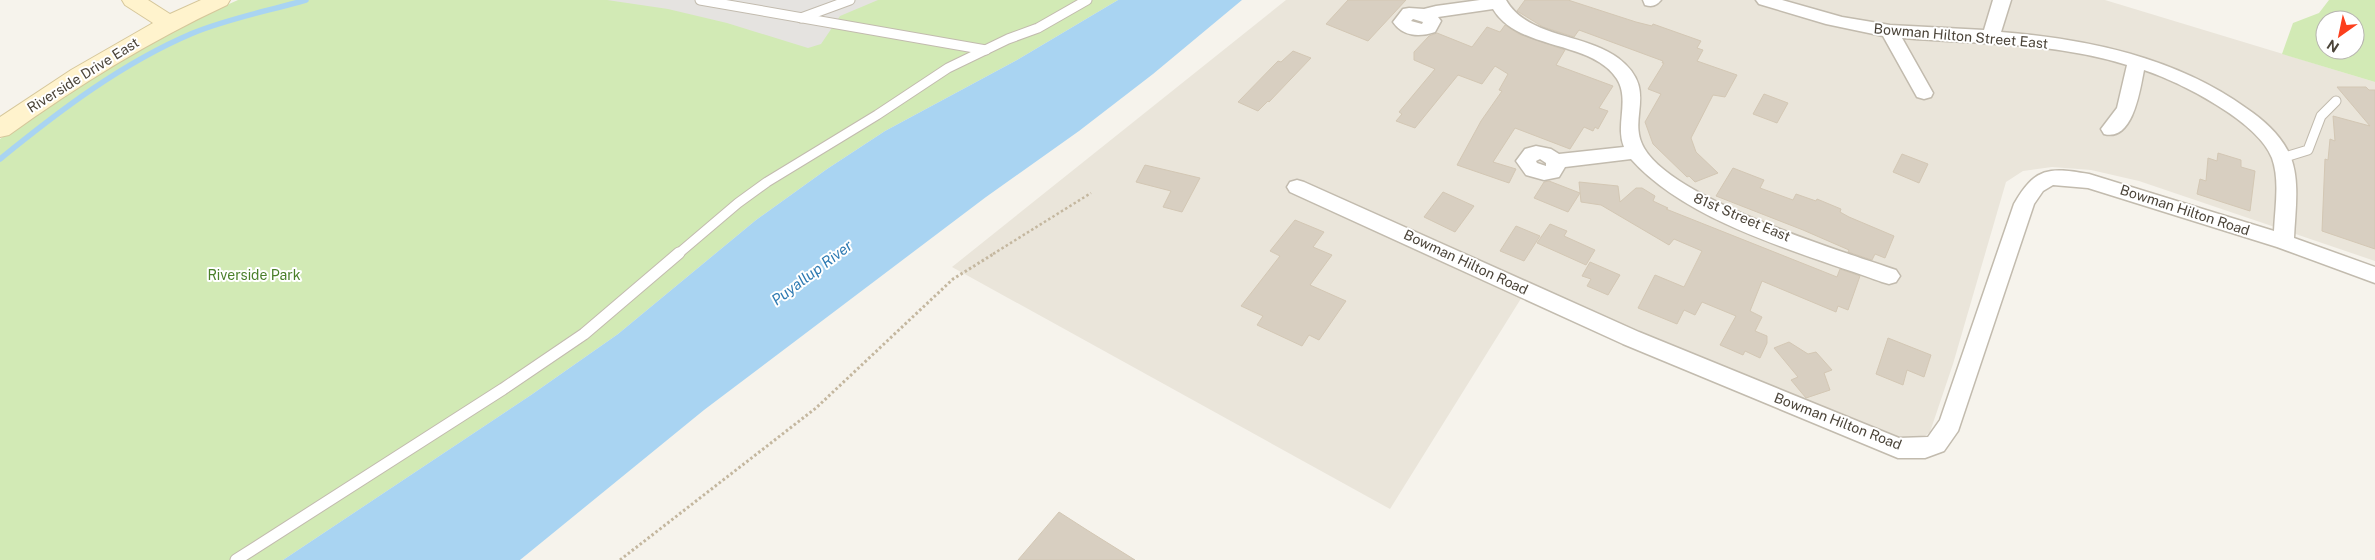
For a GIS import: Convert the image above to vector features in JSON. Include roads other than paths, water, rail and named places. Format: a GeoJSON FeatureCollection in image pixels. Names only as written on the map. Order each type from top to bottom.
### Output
{"type":"FeatureCollection","features":[{"type":"Feature","properties":{"kind":"street"},"geometry":{"type":"LineString","coordinates":[[133,0],[168,23]]}},
{"type":"Feature","properties":{"kind":"street","name":"Riverside Drive East"},"geometry":{"type":"LineString","coordinates":[[0,129],[90,68],[168,23],[219,0]]}},
{"type":"Feature","properties":{"kind":"street","name":"Bowman Hilton Street East"},"geometry":{"type":"LineString","coordinates":[[1765,0],[1798,6],[1846,24],[1889,31],[1991,36],[2076,48],[2136,63],[2182,78],[2226,101],[2256,125],[2282,158]]}},
{"type":"Feature","properties":{"kind":"street"},"geometry":{"type":"LineString","coordinates":[[1991,36],[2002,0]]}},
{"type":"Feature","properties":{"kind":"street","name":"81st Street East"},"geometry":{"type":"LineString","coordinates":[[1425,15],[1436,11],[1498,2],[1520,24],[1536,33],[1602,56],[1621,71],[1632,89],[1634,98],[1630,130],[1631,140],[1636,152],[1649,167],[1670,184],[1711,208],[1889,276]]}},
{"type":"Feature","properties":{"kind":"street"},"geometry":{"type":"LineString","coordinates":[[1889,31],[1924,93]]}},
{"type":"Feature","properties":{"kind":"street"},"geometry":{"type":"LineString","coordinates":[[2111,129],[2118,124],[2123,116],[2136,63]]}},
{"type":"Feature","properties":{"kind":"street"},"geometry":{"type":"LineString","coordinates":[[1555,161],[1636,152]]}},
{"type":"Feature","properties":{"kind":"street"},"geometry":{"type":"LineString","coordinates":[[2282,158],[2284,167],[2284,242]]}},
{"type":"Feature","properties":{"kind":"street","name":"Bowman Hilton Road"},"geometry":{"type":"LineString","coordinates":[[1297,187],[1631,338],[1898,448],[1910,449],[1936,444],[1950,424],[2024,204],[2032,187],[2039,181],[2067,177],[2089,181],[2284,242],[2375,275]]}},
{"type":"Feature","properties":{"kind":"lane"},"geometry":{"type":"LineString","coordinates":[[700,0],[986,50]]}},
{"type":"Feature","properties":{"kind":"lane"},"geometry":{"type":"LineString","coordinates":[[800,18],[850,0]]}},
{"type":"Feature","properties":{"kind":"lane"},"geometry":{"type":"LineString","coordinates":[[236,560],[584,334],[730,209],[767,182],[877,115],[948,68],[1038,28],[1086,0]]}},
{"type":"Feature","properties":{"kind":"lane"},"geometry":{"type":"LineString","coordinates":[[2282,158],[2301,154],[2310,149],[2320,119],[2336,101]]}},
{"type":"Feature","properties":{"kind":"water","name":"Puyallup River"},"geometry":{"type":"Polygon","coordinates":[[[1118,0],[1242,0],[1153,74],[1079,131],[986,197],[704,410],[520,560],[283,560],[531,395],[618,334],[756,220],[827,169],[885,131],[1017,60],[1118,0]]]}},
{"type":"Feature","properties":{"kind":"waterway"},"geometry":{"type":"LineString","coordinates":[[0,159],[92,89],[116,73],[167,45],[221,23],[306,0]]}},
{"type":"Feature","properties":{"kind":"park label","name":"Riverside Park"},"geometry":{"type":"Point","coordinates":[254,275]}}]}
